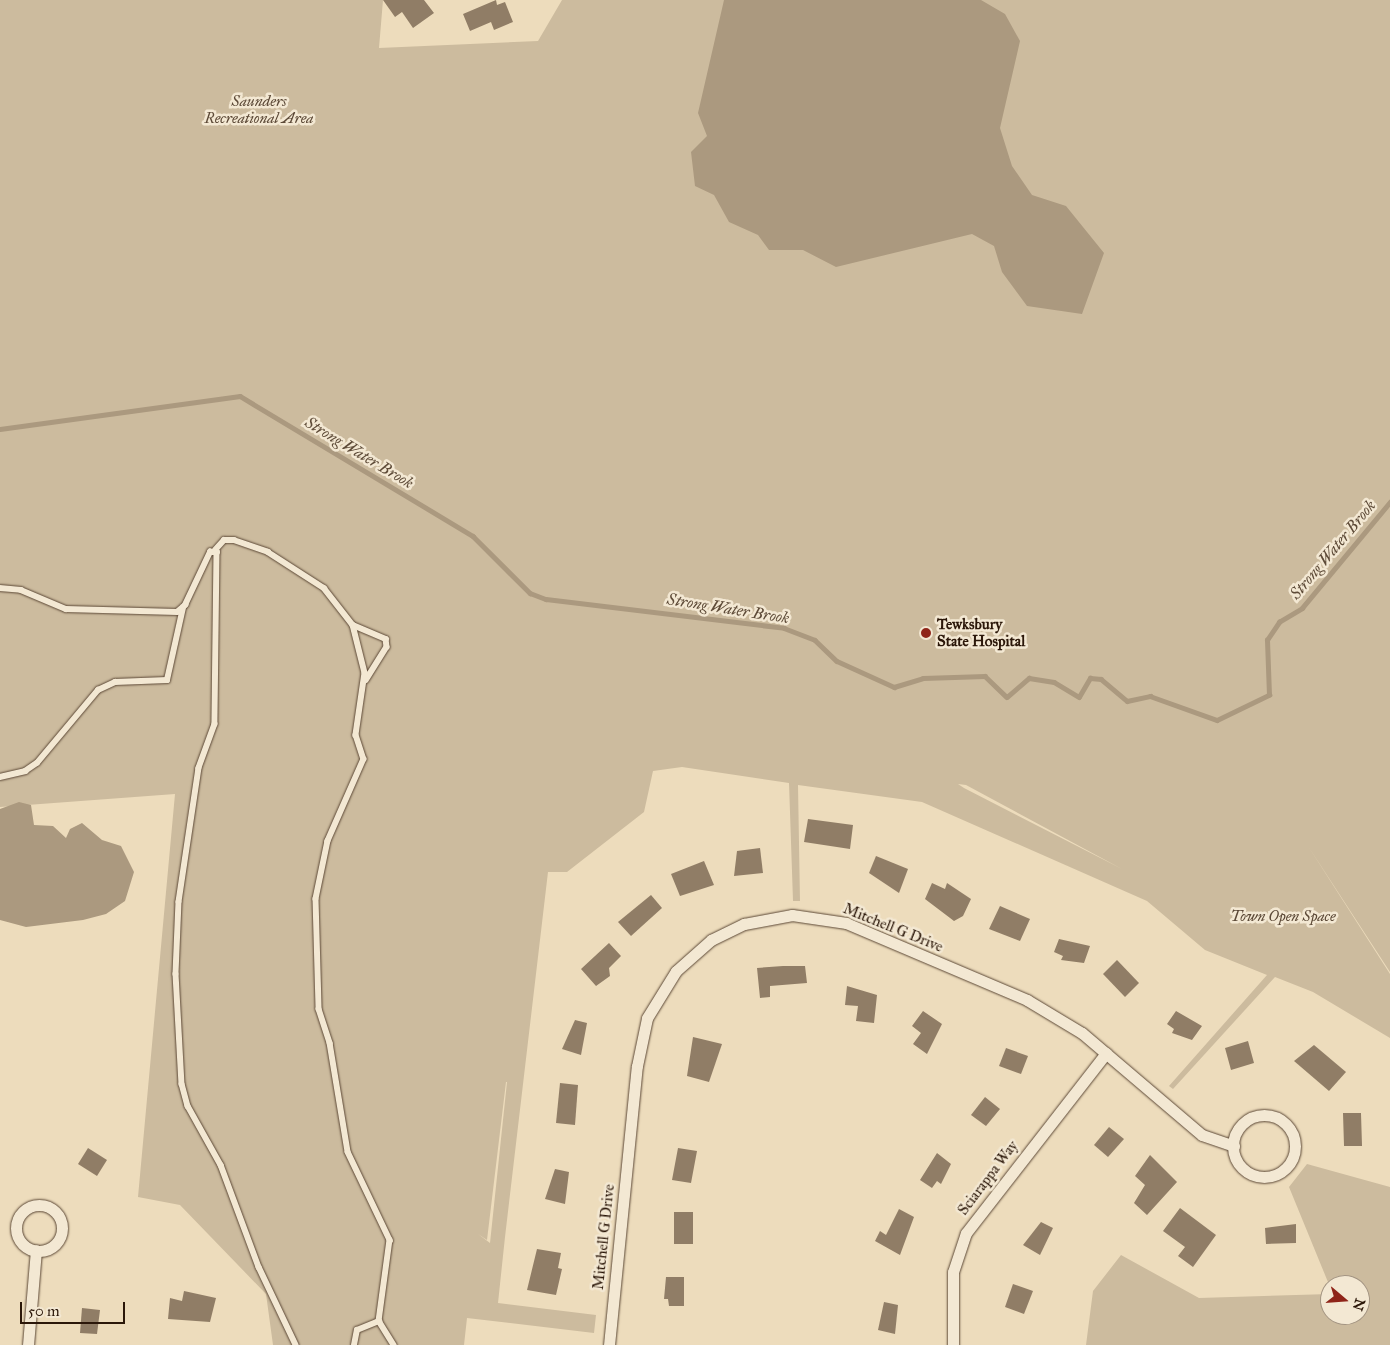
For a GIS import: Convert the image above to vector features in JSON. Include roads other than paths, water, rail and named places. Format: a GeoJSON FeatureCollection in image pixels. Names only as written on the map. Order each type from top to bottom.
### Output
{"type":"FeatureCollection","features":[{"type":"Feature","properties":{"kind":"street","name":"Mitchell G Drive"},"geometry":{"type":"LineString","coordinates":[[609,1345],[643,1033],[669,979],[711,940],[768,917],[818,916],[846,924],[1049,1011],[1106,1053],[1202,1135],[1234,1146]]}},
{"type":"Feature","properties":{"kind":"street","name":"Sciarappa Way"},"geometry":{"type":"LineString","coordinates":[[953,1345],[953,1272],[966,1233],[1106,1053]]}},
{"type":"Feature","properties":{"kind":"street"},"geometry":{"type":"LineString","coordinates":[[1268,1115],[1288,1126],[1295,1148],[1287,1166],[1267,1176],[1242,1167],[1234,1146],[1246,1121],[1268,1115]]}},
{"type":"Feature","properties":{"kind":"street"},"geometry":{"type":"LineString","coordinates":[[42,1205],[59,1217],[61,1233],[52,1246],[36,1250],[20,1241],[16,1223],[23,1211],[42,1205]]}},
{"type":"Feature","properties":{"kind":"street"},"geometry":{"type":"LineString","coordinates":[[28,1345],[36,1250]]}},
{"type":"Feature","properties":{"kind":"lane"},"geometry":{"type":"LineString","coordinates":[[0,777],[25,771],[37,763],[98,690],[115,682],[167,680],[183,608],[208,555],[224,540],[234,540],[274,555],[324,588],[353,625],[365,682]]}},
{"type":"Feature","properties":{"kind":"lane"},"geometry":{"type":"LineString","coordinates":[[215,550],[215,724],[199,768],[180,902],[176,974],[182,1084],[188,1106],[221,1165],[259,1267],[296,1345]]}},
{"type":"Feature","properties":{"kind":"lane"},"geometry":{"type":"LineString","coordinates":[[0,588],[21,590],[66,609],[177,612],[183,608]]}},
{"type":"Feature","properties":{"kind":"lane"},"geometry":{"type":"LineString","coordinates":[[353,625],[380,633],[388,643],[365,682],[356,735],[364,759],[328,841],[315,908],[319,1009],[330,1043],[347,1144],[390,1240],[379,1320],[394,1345]]}},
{"type":"Feature","properties":{"kind":"lane"},"geometry":{"type":"LineString","coordinates":[[354,1345],[357,1330],[379,1320]]}},
{"type":"Feature","properties":{"kind":"waterway","name":"Strong Water Brook"},"geometry":{"type":"LineString","coordinates":[[0,429],[240,396],[473,536],[530,593],[546,599],[784,628],[815,640],[837,661],[894,687],[923,678],[985,676],[1007,697],[1029,678],[1054,682],[1079,697],[1090,678],[1101,679],[1127,701],[1150,696],[1217,720],[1269,695],[1267,640],[1279,622],[1302,608],[1390,502]]}},
{"type":"Feature","properties":{"kind":"place","name":"Tewksbury State Hospital"},"geometry":{"type":"Point","coordinates":[926,633]}},
{"type":"Feature","properties":{"kind":"park label","name":"Saunders Recreational Area"},"geometry":{"type":"Point","coordinates":[259,110]}},
{"type":"Feature","properties":{"kind":"park label","name":"Town Open Space"},"geometry":{"type":"Point","coordinates":[1283,917]}}]}
